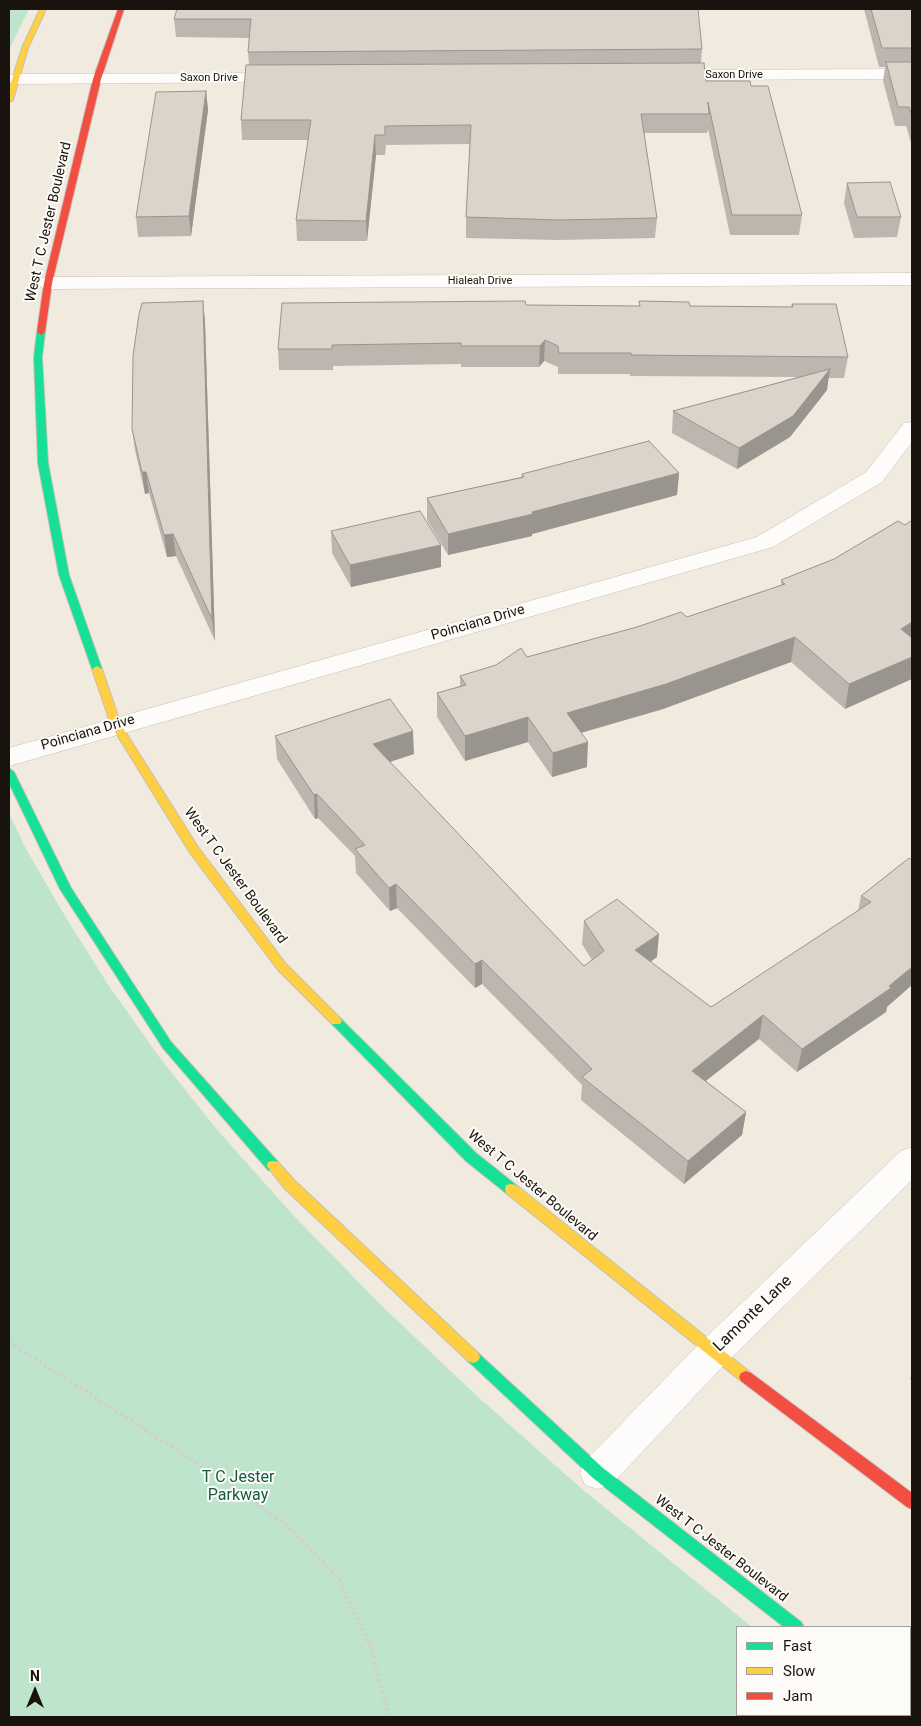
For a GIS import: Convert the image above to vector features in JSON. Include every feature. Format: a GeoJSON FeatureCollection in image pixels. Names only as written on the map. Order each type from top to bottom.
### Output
{"type":"FeatureCollection","features":[{"type":"Feature","properties":{"kind":"main road"},"geometry":{"type":"LineString","coordinates":[[9,100],[25,48],[43,9]]}},
{"type":"Feature","properties":{"kind":"main road","name":"West T C Jester Boulevard"},"geometry":{"type":"LineString","coordinates":[[121,9],[98,79],[48,283],[38,357],[43,463],[64,575],[116,725],[194,850],[282,967],[471,1157],[713,1353],[912,1502]]}},
{"type":"Feature","properties":{"kind":"main road","name":"West T C Jester Boulevard"},"geometry":{"type":"LineString","coordinates":[[9,772],[66,889],[167,1045],[289,1184],[598,1472],[795,1626]]}},
{"type":"Feature","properties":{"kind":"street","name":"Saxon Drive"},"geometry":{"type":"LineString","coordinates":[[653,76],[912,74]]}},
{"type":"Feature","properties":{"kind":"street","name":"Saxon Drive"},"geometry":{"type":"LineString","coordinates":[[15,79],[295,78]]}},
{"type":"Feature","properties":{"kind":"street","name":"Hialeah Drive"},"geometry":{"type":"LineString","coordinates":[[48,283],[912,280]]}},
{"type":"Feature","properties":{"kind":"street","name":"Poinciana Drive"},"geometry":{"type":"LineString","coordinates":[[9,757],[116,725],[765,542],[874,477],[912,428]]}},
{"type":"Feature","properties":{"kind":"street","name":"Lamonte Lane"},"geometry":{"type":"LineString","coordinates":[[598,1472],[713,1353],[912,1160]]}},
{"type":"Feature","properties":{"kind":"path"},"geometry":{"type":"LineString","coordinates":[[9,1342],[228,1484],[294,1531],[338,1578],[372,1650],[389,1717]]}},
{"type":"Feature","properties":{"kind":"green space"},"geometry":{"type":"Polygon","coordinates":[[[9,9],[29,9],[9,50],[9,9]]]}},
{"type":"Feature","properties":{"kind":"green space","name":"T C Jester Parkway"},"geometry":{"type":"Polygon","coordinates":[[[9,813],[26,849],[109,986],[160,1058],[219,1132],[295,1217],[381,1305],[477,1396],[582,1489],[751,1626],[736,1626],[736,1716],[865,1717],[9,1717],[9,813]]]}},
{"type":"Feature","properties":{"kind":"building"},"geometry":{"type":"Polygon","coordinates":[[[177,9],[698,9],[702,49],[248,52],[251,19],[174,19],[177,9]]]}},
{"type":"Feature","properties":{"kind":"building"},"geometry":{"type":"Polygon","coordinates":[[[871,9],[912,9],[912,48],[882,48],[871,9]]]}},
{"type":"Feature","properties":{"kind":"building"},"geometry":{"type":"Polygon","coordinates":[[[886,62],[912,62],[912,116],[909,107],[898,107],[886,62]]]}},
{"type":"Feature","properties":{"kind":"building"},"geometry":{"type":"Polygon","coordinates":[[[704,63],[706,81],[750,81],[751,86],[768,86],[802,215],[732,215],[708,102],[709,114],[641,114],[657,218],[559,220],[466,217],[471,125],[385,126],[385,135],[375,135],[366,221],[296,220],[311,120],[241,120],[246,65],[704,63]]]}},
{"type":"Feature","properties":{"kind":"building"},"geometry":{"type":"Polygon","coordinates":[[[206,91],[189,216],[136,217],[156,92],[206,91]]]}},
{"type":"Feature","properties":{"kind":"building"},"geometry":{"type":"Polygon","coordinates":[[[890,182],[901,217],[857,217],[847,183],[890,182]]]}},
{"type":"Feature","properties":{"kind":"building"},"geometry":{"type":"Polygon","coordinates":[[[203,301],[212,619],[173,534],[164,535],[146,472],[142,472],[132,429],[133,356],[142,303],[203,301]]]}},
{"type":"Feature","properties":{"kind":"building"},"geometry":{"type":"Polygon","coordinates":[[[525,301],[526,305],[640,306],[639,301],[689,302],[690,306],[793,307],[792,304],[836,304],[848,357],[559,353],[558,346],[545,340],[540,346],[461,346],[461,343],[332,345],[332,349],[278,349],[282,303],[525,301]]]}},
{"type":"Feature","properties":{"kind":"building"},"geometry":{"type":"Polygon","coordinates":[[[830,369],[793,416],[739,448],[673,411],[830,369]]]}},
{"type":"Feature","properties":{"kind":"building"},"geometry":{"type":"Polygon","coordinates":[[[649,441],[679,473],[532,512],[533,514],[448,534],[427,498],[524,477],[522,474],[649,441]]]}},
{"type":"Feature","properties":{"kind":"building"},"geometry":{"type":"Polygon","coordinates":[[[420,511],[441,545],[350,565],[331,531],[420,511]]]}},
{"type":"Feature","properties":{"kind":"building"},"geometry":{"type":"Polygon","coordinates":[[[912,520],[912,622],[901,629],[912,638],[912,657],[849,684],[795,637],[666,684],[567,713],[588,742],[553,753],[528,717],[465,736],[437,693],[466,685],[460,676],[496,665],[521,648],[527,657],[637,627],[681,612],[687,617],[785,584],[781,580],[834,559],[898,521],[905,525],[912,520]]]}},
{"type":"Feature","properties":{"kind":"building"},"geometry":{"type":"Polygon","coordinates":[[[390,699],[413,731],[373,744],[584,966],[604,951],[584,921],[617,899],[659,934],[635,950],[711,1007],[871,902],[861,896],[909,858],[912,860],[912,967],[889,986],[891,988],[802,1049],[763,1015],[692,1071],[746,1112],[688,1161],[582,1077],[592,1069],[482,960],[475,964],[396,884],[389,888],[355,849],[365,845],[317,794],[314,795],[275,736],[390,699]]]}},
{"type":"Feature","properties":{"kind":"traffic: fast"},"geometry":{"type":"LineString","coordinates":[[41,332],[38,357],[43,463],[64,575],[97,669]]}},
{"type":"Feature","properties":{"kind":"traffic: fast"},"geometry":{"type":"LineString","coordinates":[[9,772],[66,889],[167,1045],[273,1166]]}},
{"type":"Feature","properties":{"kind":"traffic: fast"},"geometry":{"type":"LineString","coordinates":[[336,1021],[471,1157],[511,1189]]}},
{"type":"Feature","properties":{"kind":"traffic: fast"},"geometry":{"type":"LineString","coordinates":[[473,1357],[598,1473],[795,1626]]}},
{"type":"Feature","properties":{"kind":"traffic: slow"},"geometry":{"type":"LineString","coordinates":[[9,100],[25,48],[43,9]]}},
{"type":"Feature","properties":{"kind":"traffic: slow"},"geometry":{"type":"LineString","coordinates":[[97,669],[116,725],[194,850],[282,967],[336,1021]]}},
{"type":"Feature","properties":{"kind":"traffic: slow"},"geometry":{"type":"LineString","coordinates":[[273,1166],[289,1184],[473,1357]]}},
{"type":"Feature","properties":{"kind":"traffic: slow"},"geometry":{"type":"LineString","coordinates":[[511,1189],[746,1377]]}},
{"type":"Feature","properties":{"kind":"traffic: jam"},"geometry":{"type":"LineString","coordinates":[[41,332],[48,283],[97,79],[121,9]]}},
{"type":"Feature","properties":{"kind":"traffic: jam"},"geometry":{"type":"LineString","coordinates":[[746,1377],[912,1502]]}}]}
